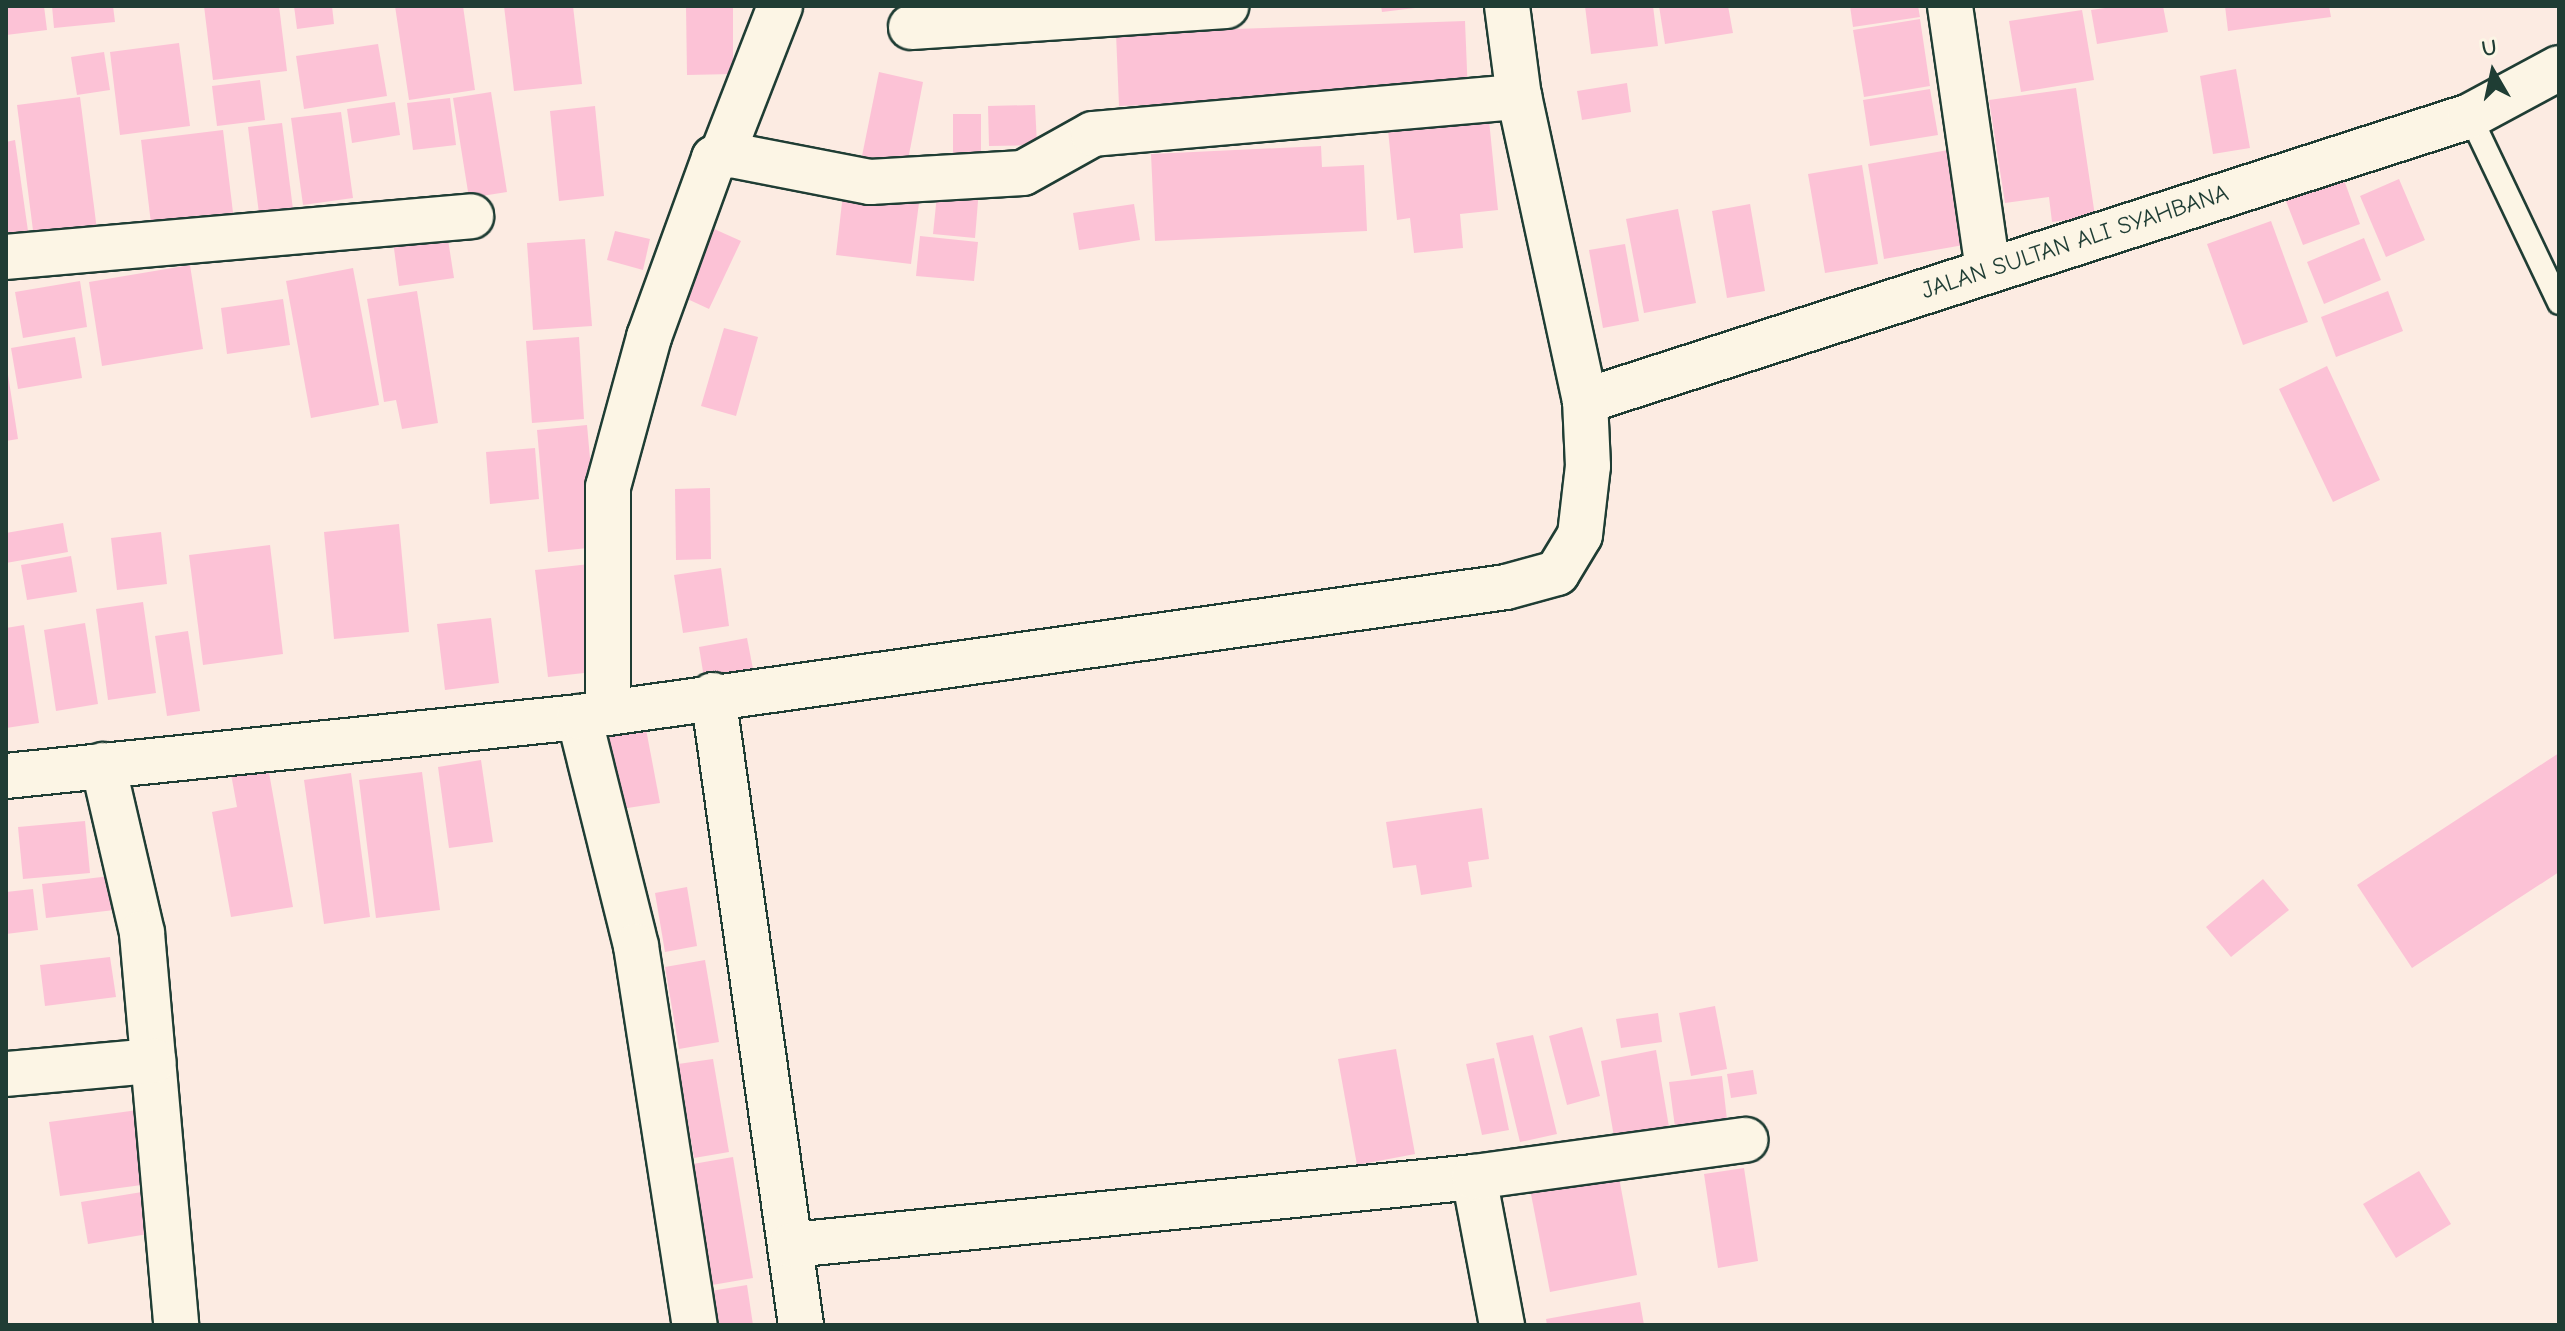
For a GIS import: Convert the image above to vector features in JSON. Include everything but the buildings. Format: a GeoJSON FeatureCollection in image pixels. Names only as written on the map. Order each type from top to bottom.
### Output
{"type":"FeatureCollection","features":[{"type":"Feature","properties":{"kind":"street"},"geometry":{"type":"LineString","coordinates":[[695,1325],[636,946],[594,715],[608,487],[649,337],[707,167],[722,155],[780,6]]}},
{"type":"Feature","properties":{"kind":"street"},"geometry":{"type":"LineString","coordinates":[[911,27],[1226,6]]}},
{"type":"Feature","properties":{"kind":"street"},"geometry":{"type":"LineString","coordinates":[[6,776],[594,715],[713,695],[1506,587],[1557,573],[1580,535],[1588,466],[1585,401],[1519,97],[1507,6]]}},
{"type":"Feature","properties":{"kind":"street"},"geometry":{"type":"LineString","coordinates":[[1950,6],[1988,269]]}},
{"type":"Feature","properties":{"kind":"street","name":"JALAN SULTAN ALI SYAHBANA"},"geometry":{"type":"LineString","coordinates":[[1585,401],[2470,116],[2559,68]]}},
{"type":"Feature","properties":{"kind":"street"},"geometry":{"type":"LineString","coordinates":[[722,155],[870,182],[1023,173],[1093,134],[1519,97]]}},
{"type":"Feature","properties":{"kind":"street"},"geometry":{"type":"LineString","coordinates":[[6,257],[471,216]]}},
{"type":"Feature","properties":{"kind":"street"},"geometry":{"type":"LineString","coordinates":[[713,695],[801,1325]]}},
{"type":"Feature","properties":{"kind":"street"},"geometry":{"type":"LineString","coordinates":[[103,765],[142,933],[176,1325]]}},
{"type":"Feature","properties":{"kind":"street"},"geometry":{"type":"LineString","coordinates":[[6,1074],[153,1061]]}},
{"type":"Feature","properties":{"kind":"street"},"geometry":{"type":"LineString","coordinates":[[792,1245],[1474,1177],[1745,1140]]}},
{"type":"Feature","properties":{"kind":"street"},"geometry":{"type":"LineString","coordinates":[[1474,1177],[1502,1325]]}},
{"type":"Feature","properties":{"kind":"lane"},"geometry":{"type":"LineString","coordinates":[[2470,116],[2559,303]]}}]}
